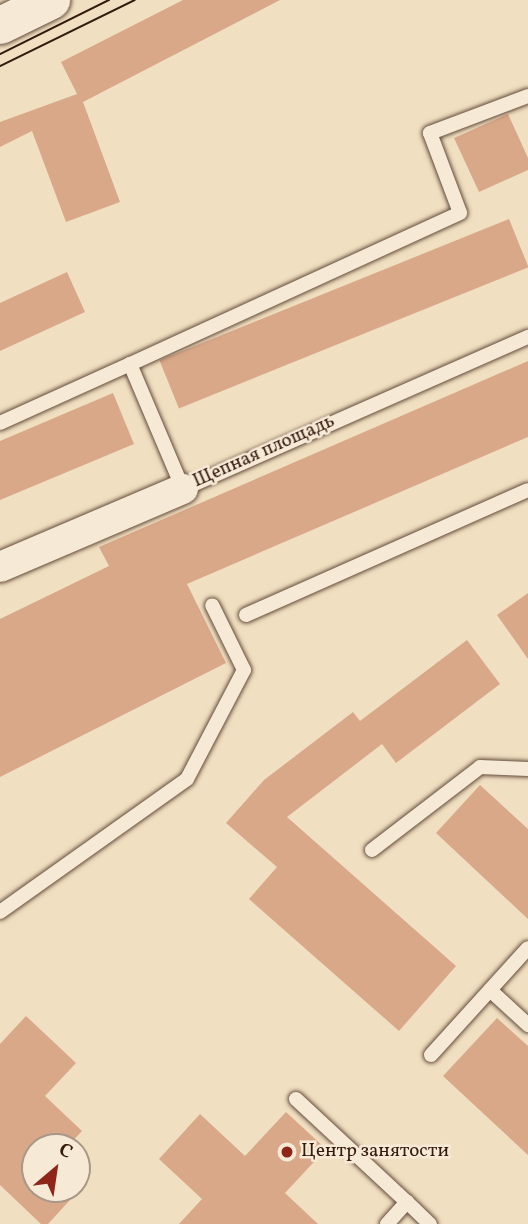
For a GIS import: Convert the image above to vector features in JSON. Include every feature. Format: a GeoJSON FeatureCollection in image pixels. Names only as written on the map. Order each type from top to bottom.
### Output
{"type":"FeatureCollection","features":[{"type":"Feature","properties":{"kind":"street"},"geometry":{"type":"LineString","coordinates":[[0,25],[51,0]]}},
{"type":"Feature","properties":{"kind":"street","name":"Щепная площадь"},"geometry":{"type":"LineString","coordinates":[[0,567],[183,489]]}},
{"type":"Feature","properties":{"kind":"lane"},"geometry":{"type":"LineString","coordinates":[[0,423],[460,213],[430,133],[528,96]]}},
{"type":"Feature","properties":{"kind":"lane","name":"Щепная площадь"},"geometry":{"type":"LineString","coordinates":[[183,489],[528,337]]}},
{"type":"Feature","properties":{"kind":"lane"},"geometry":{"type":"LineString","coordinates":[[130,364],[183,489]]}},
{"type":"Feature","properties":{"kind":"lane"},"geometry":{"type":"LineString","coordinates":[[246,615],[528,490]]}},
{"type":"Feature","properties":{"kind":"lane"},"geometry":{"type":"LineString","coordinates":[[0,912],[187,779],[244,670],[212,605]]}},
{"type":"Feature","properties":{"kind":"lane"},"geometry":{"type":"LineString","coordinates":[[372,850],[480,767],[528,769]]}},
{"type":"Feature","properties":{"kind":"lane"},"geometry":{"type":"LineString","coordinates":[[431,1055],[528,948]]}},
{"type":"Feature","properties":{"kind":"lane"},"geometry":{"type":"LineString","coordinates":[[491,990],[528,1025]]}},
{"type":"Feature","properties":{"kind":"lane"},"geometry":{"type":"LineString","coordinates":[[296,1099],[430,1224]]}},
{"type":"Feature","properties":{"kind":"lane"},"geometry":{"type":"LineString","coordinates":[[387,1224],[407,1202]]}},
{"type":"Feature","properties":{"kind":"building"},"geometry":{"type":"Polygon","coordinates":[[[183,0],[280,0],[83,102],[120,202],[66,222],[32,131],[0,147],[0,122],[77,94],[61,62],[183,0]]]}},
{"type":"Feature","properties":{"kind":"building"},"geometry":{"type":"Polygon","coordinates":[[[508,114],[528,158],[528,170],[479,192],[454,138],[508,114]]]}},
{"type":"Feature","properties":{"kind":"building"},"geometry":{"type":"Polygon","coordinates":[[[509,219],[528,267],[179,408],[159,360],[509,219]]]}},
{"type":"Feature","properties":{"kind":"building"},"geometry":{"type":"Polygon","coordinates":[[[67,272],[85,312],[0,351],[0,303],[67,272]]]}},
{"type":"Feature","properties":{"kind":"building"},"geometry":{"type":"Polygon","coordinates":[[[528,361],[528,437],[187,584],[226,663],[0,777],[0,619],[109,566],[99,547],[528,361]]]}},
{"type":"Feature","properties":{"kind":"building"},"geometry":{"type":"Polygon","coordinates":[[[113,393],[134,444],[0,500],[0,441],[113,393]]]}},
{"type":"Feature","properties":{"kind":"building"},"geometry":{"type":"Polygon","coordinates":[[[528,593],[528,659],[497,615],[528,593]]]}},
{"type":"Feature","properties":{"kind":"building"},"geometry":{"type":"Polygon","coordinates":[[[467,640],[500,684],[396,763],[382,744],[287,817],[456,966],[399,1031],[249,899],[277,867],[226,823],[264,780],[353,712],[360,721],[467,640]]]}},
{"type":"Feature","properties":{"kind":"building"},"geometry":{"type":"Polygon","coordinates":[[[480,785],[528,829],[528,919],[436,833],[480,785]]]}},
{"type":"Feature","properties":{"kind":"building"},"geometry":{"type":"Polygon","coordinates":[[[26,1016],[76,1063],[45,1096],[82,1131],[21,1133],[21,1203],[67,1203],[48,1224],[41,1224],[0,1185],[0,1044],[26,1016]]]}},
{"type":"Feature","properties":{"kind":"building"},"geometry":{"type":"Polygon","coordinates":[[[497,1018],[528,1046],[528,1155],[443,1076],[497,1018]]]}},
{"type":"Feature","properties":{"kind":"building"},"geometry":{"type":"Polygon","coordinates":[[[286,1112],[326,1149],[285,1193],[318,1224],[179,1224],[202,1199],[159,1159],[200,1114],[245,1156],[286,1112]]]}},
{"type":"Feature","properties":{"kind":"tram line"},"geometry":{"type":"LineString","coordinates":[[0,54],[109,0]]}},
{"type":"Feature","properties":{"kind":"tram line"},"geometry":{"type":"LineString","coordinates":[[0,66],[135,0]]}},
{"type":"Feature","properties":{"kind":"place","name":"Центр занятости"},"geometry":{"type":"Point","coordinates":[287,1152]}}]}
